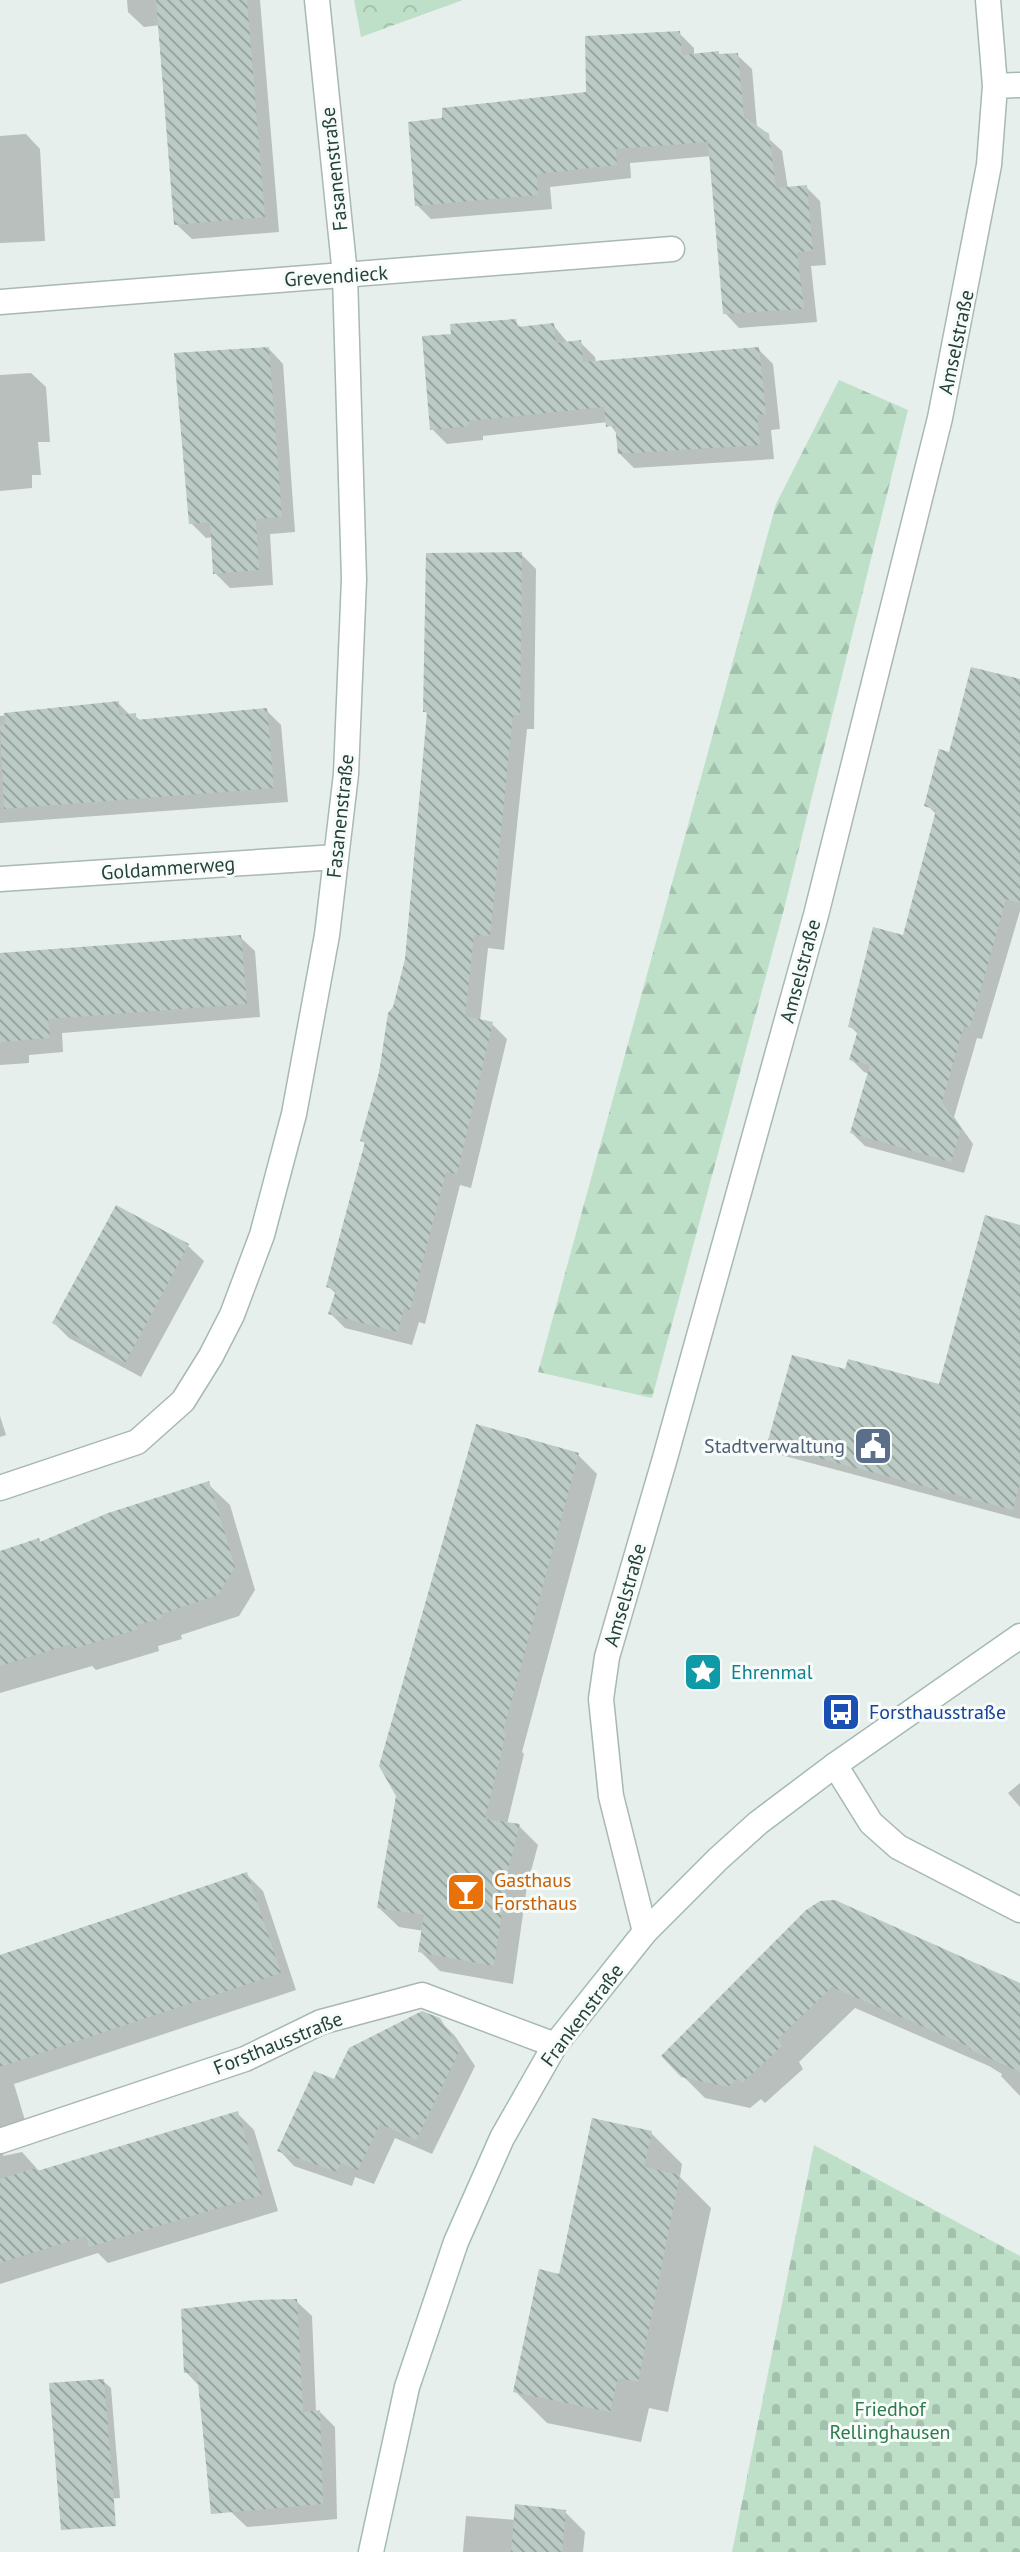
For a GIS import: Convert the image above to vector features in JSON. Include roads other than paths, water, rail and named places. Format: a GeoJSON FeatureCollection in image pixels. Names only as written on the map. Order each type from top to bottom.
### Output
{"type":"FeatureCollection","features":[{"type":"Feature","properties":{"kind":"street","name":"Fasanenstraße"},"geometry":{"type":"LineString","coordinates":[[0,1488],[137,1442],[183,1401],[232,1315],[262,1235],[294,1114],[327,935],[346,774],[354,579],[345,275],[317,0]]}},
{"type":"Feature","properties":{"kind":"street","name":"Amselstraße"},"geometry":{"type":"LineString","coordinates":[[645,1932],[611,1796],[601,1699],[607,1657],[816,915],[940,418],[989,165],[995,86],[988,0]]}},
{"type":"Feature","properties":{"kind":"street"},"geometry":{"type":"LineString","coordinates":[[995,86],[1020,85]]}},
{"type":"Feature","properties":{"kind":"street","name":"Grevendieck"},"geometry":{"type":"LineString","coordinates":[[0,302],[672,249]]}},
{"type":"Feature","properties":{"kind":"street","name":"Goldammerweg"},"geometry":{"type":"LineString","coordinates":[[0,879],[336,857]]}},
{"type":"Feature","properties":{"kind":"street","name":"Frankenstraße"},"geometry":{"type":"LineString","coordinates":[[371,2552],[407,2387],[456,2242],[502,2138],[555,2045],[645,1932],[758,1823],[835,1765],[1020,1636]]}},
{"type":"Feature","properties":{"kind":"street"},"geometry":{"type":"LineString","coordinates":[[835,1765],[871,1823],[898,1847],[1020,1910]]}},
{"type":"Feature","properties":{"kind":"street","name":"Forsthausstraße"},"geometry":{"type":"LineString","coordinates":[[0,2141],[245,2059],[321,2022],[422,1995],[555,2045]]}},
{"type":"Feature","properties":{"kind":"place","name":"Stadtverwaltung"},"geometry":{"type":"Point","coordinates":[873,1446]}},
{"type":"Feature","properties":{"kind":"place","name":"Ehrenmal"},"geometry":{"type":"Point","coordinates":[703,1672]}},
{"type":"Feature","properties":{"kind":"place","name":"Forsthausstraße"},"geometry":{"type":"Point","coordinates":[841,1712]}},
{"type":"Feature","properties":{"kind":"place","name":"Gasthaus Forsthaus"},"geometry":{"type":"Point","coordinates":[466,1892]}},
{"type":"Feature","properties":{"kind":"park label","name":"Friedhof Rellinghausen"},"geometry":{"type":"Point","coordinates":[890,2420]}}]}
